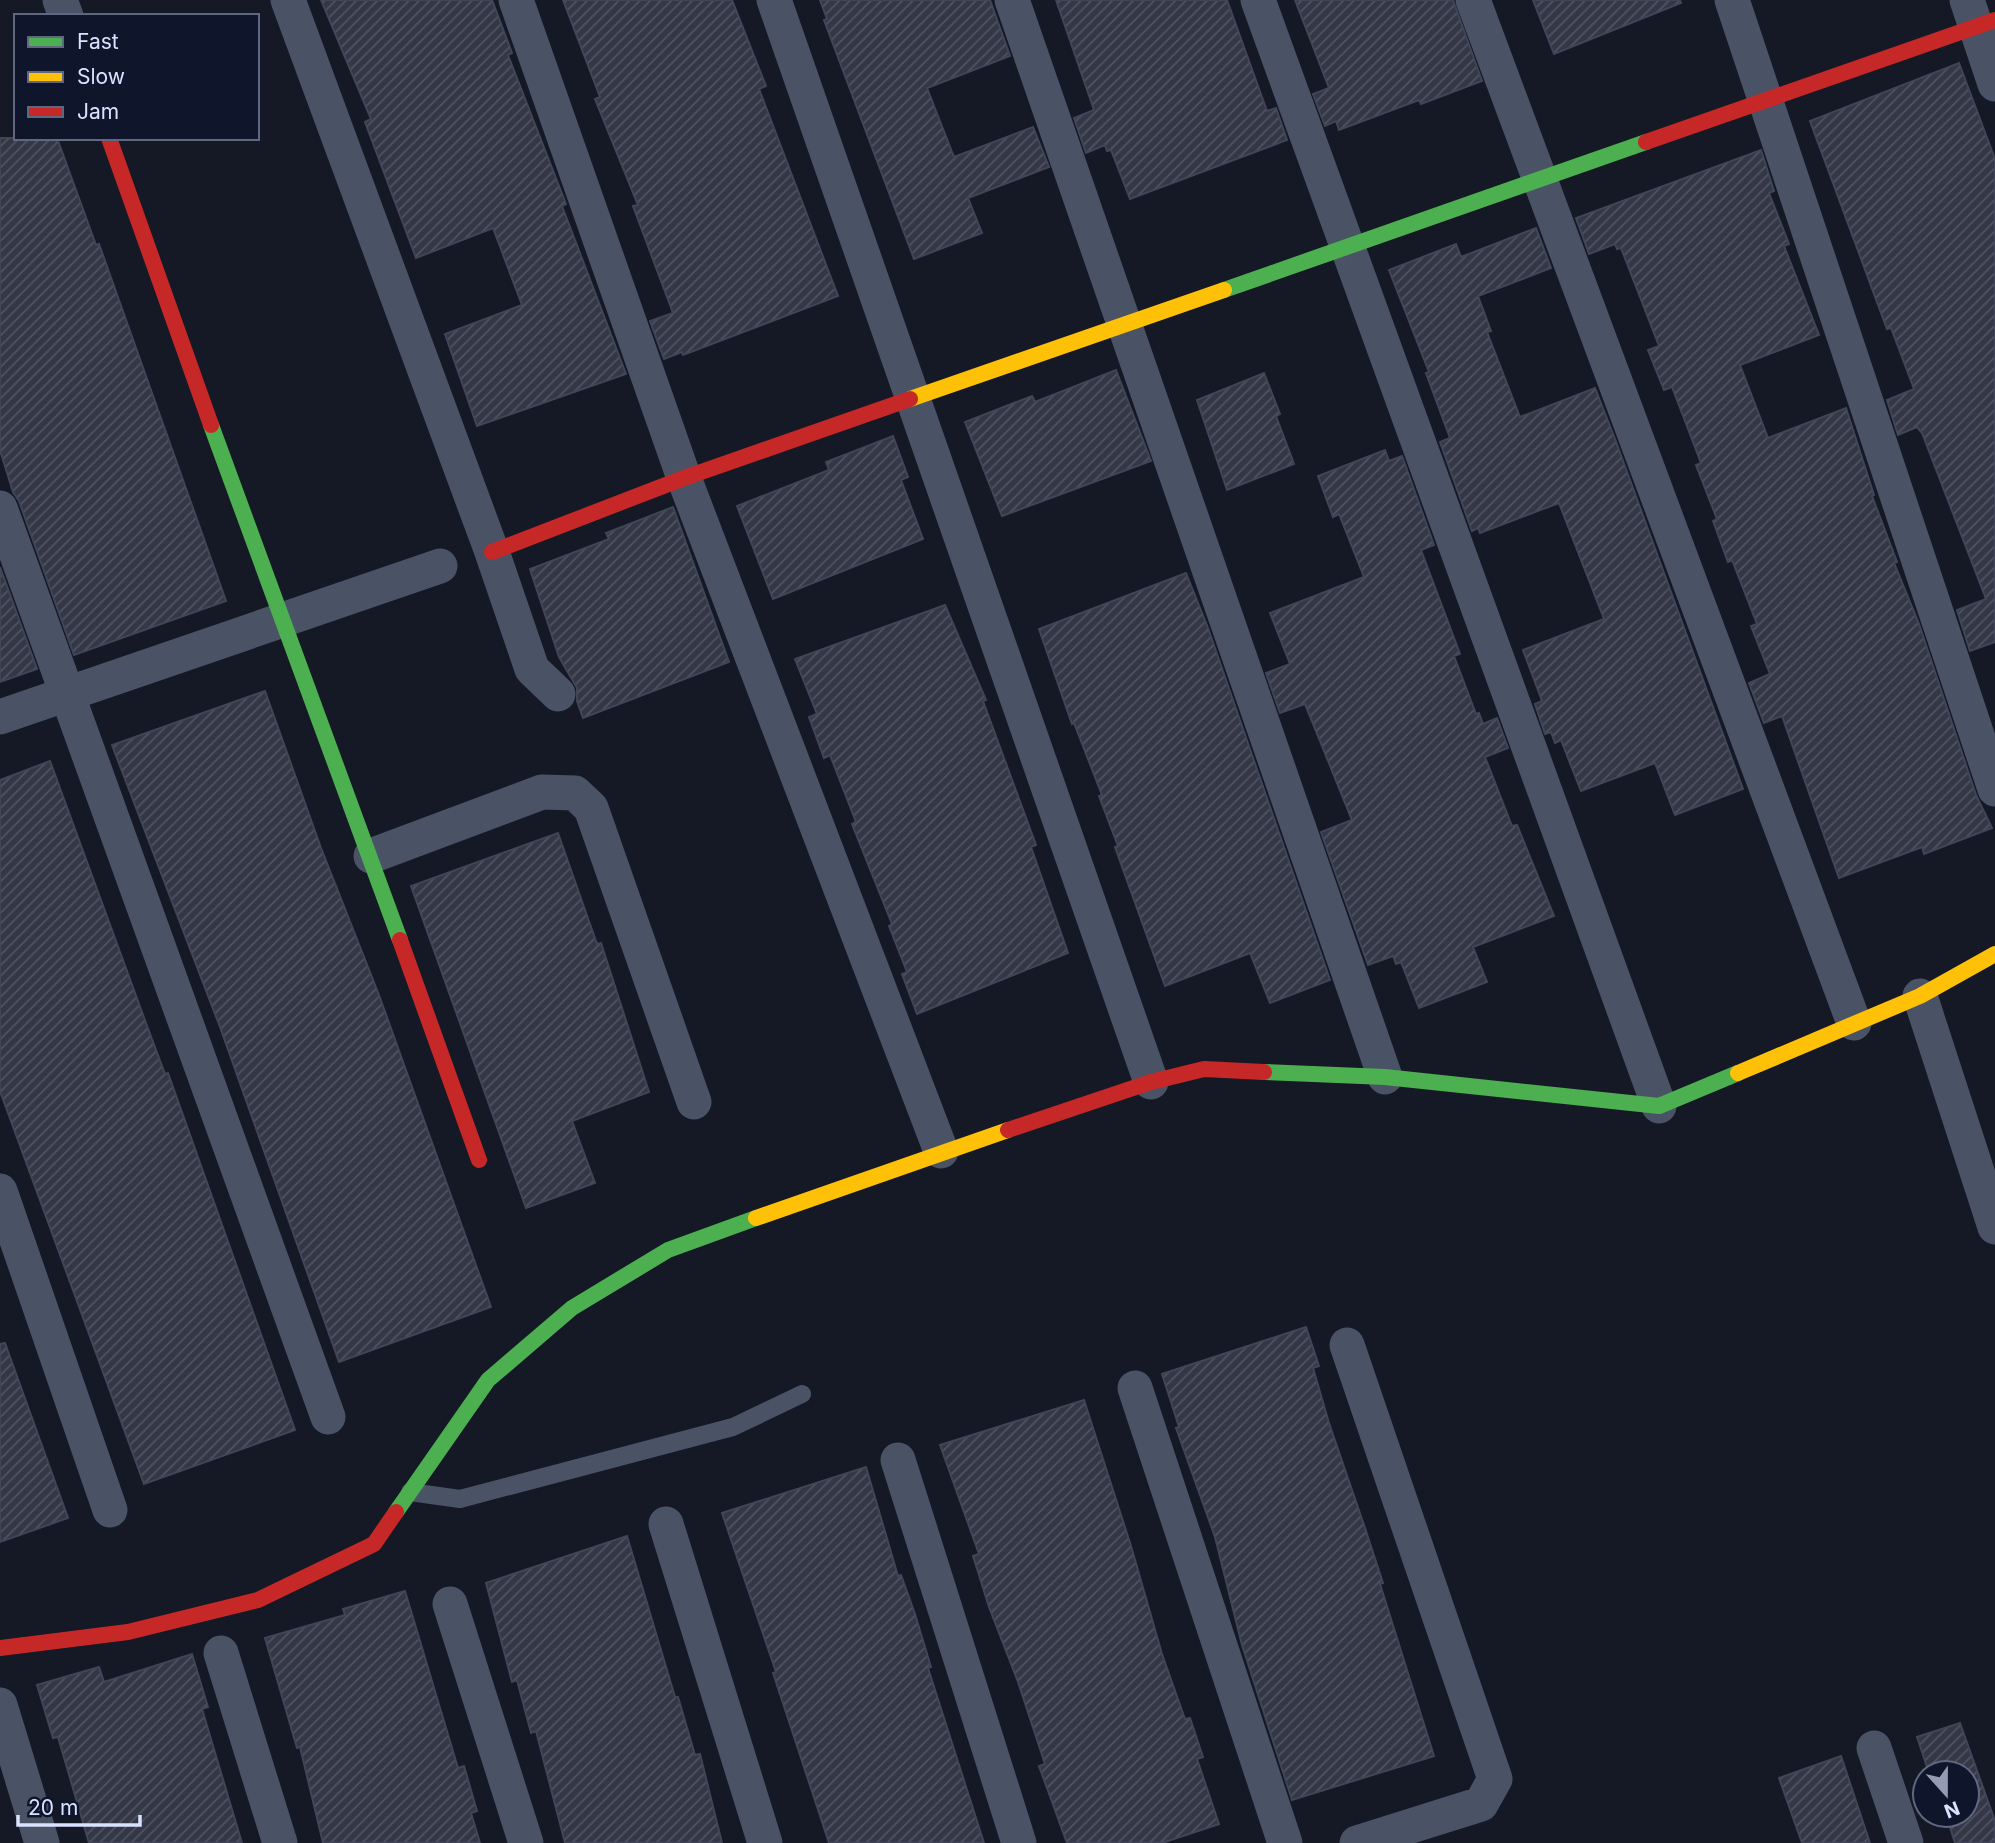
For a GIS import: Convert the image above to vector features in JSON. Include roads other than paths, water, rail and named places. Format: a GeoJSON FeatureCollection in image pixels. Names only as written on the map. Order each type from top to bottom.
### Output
{"type":"FeatureCollection","features":[{"type":"Feature","properties":{"kind":"street"},"geometry":{"type":"LineString","coordinates":[[288,0],[492,552],[532,669],[558,694]]}},
{"type":"Feature","properties":{"kind":"street"},"geometry":{"type":"LineString","coordinates":[[516,0],[684,478],[941,1152]]}},
{"type":"Feature","properties":{"kind":"street"},"geometry":{"type":"LineString","coordinates":[[774,0],[915,397],[1151,1082]]}},
{"type":"Feature","properties":{"kind":"street"},"geometry":{"type":"LineString","coordinates":[[1012,0],[1385,1077]]}},
{"type":"Feature","properties":{"kind":"street"},"geometry":{"type":"LineString","coordinates":[[1258,0],[1659,1106]]}},
{"type":"Feature","properties":{"kind":"street"},"geometry":{"type":"LineString","coordinates":[[1473,0],[1854,1023]]}},
{"type":"Feature","properties":{"kind":"street"},"geometry":{"type":"LineString","coordinates":[[1732,0],[1995,789]]}},
{"type":"Feature","properties":{"kind":"street"},"geometry":{"type":"LineString","coordinates":[[492,552],[684,478],[1765,101],[1980,16],[1995,84]]}},
{"type":"Feature","properties":{"kind":"street"},"geometry":{"type":"LineString","coordinates":[[109,140],[371,856],[479,1160]]}},
{"type":"Feature","properties":{"kind":"street"},"geometry":{"type":"LineString","coordinates":[[0,508],[328,1416]]}},
{"type":"Feature","properties":{"kind":"street"},"geometry":{"type":"LineString","coordinates":[[0,717],[440,566]]}},
{"type":"Feature","properties":{"kind":"street"},"geometry":{"type":"LineString","coordinates":[[371,856],[542,792],[575,793],[591,808],[694,1102]]}},
{"type":"Feature","properties":{"kind":"street"},"geometry":{"type":"LineString","coordinates":[[0,1648],[128,1632],[258,1600],[374,1544],[488,1380],[572,1308],[668,1250],[941,1152],[1151,1082],[1204,1069],[1385,1077],[1659,1106],[1920,996],[1995,954]]}},
{"type":"Feature","properties":{"kind":"street"},"geometry":{"type":"LineString","coordinates":[[1920,996],[1995,1227]]}},
{"type":"Feature","properties":{"kind":"street"},"geometry":{"type":"LineString","coordinates":[[0,1191],[110,1510]]}},
{"type":"Feature","properties":{"kind":"street"},"geometry":{"type":"LineString","coordinates":[[1347,1345],[1495,1779],[1481,1804],[1357,1843]]}},
{"type":"Feature","properties":{"kind":"street"},"geometry":{"type":"LineString","coordinates":[[1135,1388],[1284,1843]]}},
{"type":"Feature","properties":{"kind":"street"},"geometry":{"type":"LineString","coordinates":[[898,1460],[1019,1843]]}},
{"type":"Feature","properties":{"kind":"street"},"geometry":{"type":"LineString","coordinates":[[666,1524],[765,1843]]}},
{"type":"Feature","properties":{"kind":"street"},"geometry":{"type":"LineString","coordinates":[[450,1604],[526,1843]]}},
{"type":"Feature","properties":{"kind":"street"},"geometry":{"type":"LineString","coordinates":[[221,1653],[280,1843]]}},
{"type":"Feature","properties":{"kind":"street"},"geometry":{"type":"LineString","coordinates":[[0,1705],[42,1843]]}},
{"type":"Feature","properties":{"kind":"street"},"geometry":{"type":"LineString","coordinates":[[1874,1748],[1906,1843]]}},
{"type":"Feature","properties":{"kind":"lane"},"geometry":{"type":"LineString","coordinates":[[410,1492],[460,1499],[733,1427],[802,1394]]}}]}
